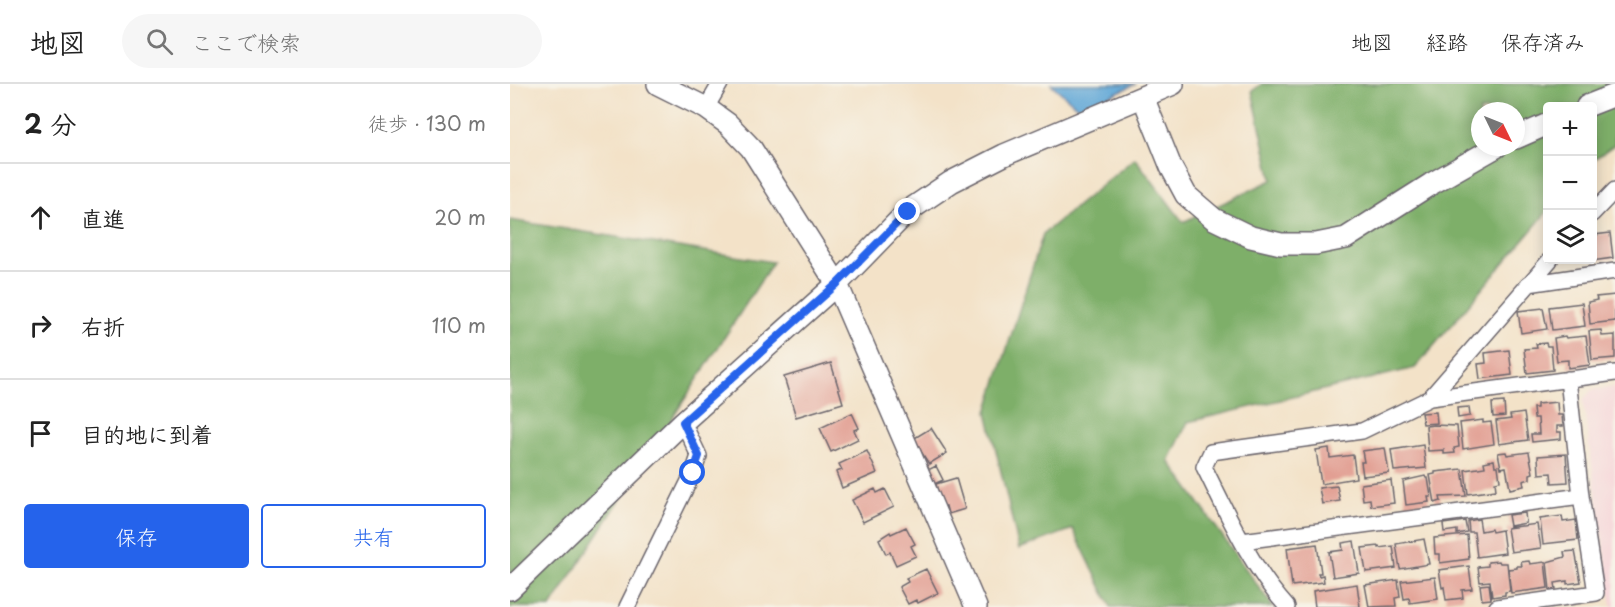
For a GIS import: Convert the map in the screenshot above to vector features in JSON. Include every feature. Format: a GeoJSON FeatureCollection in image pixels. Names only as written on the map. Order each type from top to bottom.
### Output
{"type":"FeatureCollection","features":[{"type":"Feature","properties":{"kind":"street"},"geometry":{"type":"LineString","coordinates":[[658,84],[706,108],[728,124],[751,148],[837,284],[976,607]]}},
{"type":"Feature","properties":{"kind":"street"},"geometry":{"type":"LineString","coordinates":[[706,108],[720,84]]}},
{"type":"Feature","properties":{"kind":"street"},"geometry":{"type":"LineString","coordinates":[[510,589],[683,422],[837,284],[908,212],[951,182],[1004,155],[1173,84]]}},
{"type":"Feature","properties":{"kind":"street"},"geometry":{"type":"LineString","coordinates":[[1597,102],[1615,95]]}},
{"type":"Feature","properties":{"kind":"street"},"geometry":{"type":"LineString","coordinates":[[1143,97],[1171,167],[1186,195],[1214,219],[1251,237],[1281,244],[1316,244],[1346,238],[1480,156]]}},
{"type":"Feature","properties":{"kind":"street"},"geometry":{"type":"LineString","coordinates":[[1525,134],[1543,126]]}},
{"type":"Feature","properties":{"kind":"street"},"geometry":{"type":"LineString","coordinates":[[1597,210],[1615,190]]}},
{"type":"Feature","properties":{"kind":"street"},"geometry":{"type":"LineString","coordinates":[[1430,398],[1546,264]]}},
{"type":"Feature","properties":{"kind":"street"},"geometry":{"type":"LineString","coordinates":[[1528,284],[1615,271]]}},
{"type":"Feature","properties":{"kind":"street"},"geometry":{"type":"LineString","coordinates":[[1287,607],[1278,598],[1242,542],[1204,467],[1211,452],[1362,431],[1430,398],[1615,373]]}},
{"type":"Feature","properties":{"kind":"street"},"geometry":{"type":"LineString","coordinates":[[1497,607],[1596,593],[1581,496],[1568,379]]}},
{"type":"Feature","properties":{"kind":"street"},"geometry":{"type":"LineString","coordinates":[[627,607],[693,473],[699,456],[683,422]]}},
{"type":"Feature","properties":{"kind":"street"},"geometry":{"type":"LineString","coordinates":[[1242,542],[1581,496]]}},
{"type":"Feature","properties":{"kind":"shaded area"},"geometry":{"type":"Polygon","coordinates":[[[1615,387],[1615,607],[1612,607],[1583,401],[1591,390],[1615,387]]]}},
{"type":"Feature","properties":{"kind":"green space"},"geometry":{"type":"Polygon","coordinates":[[[1262,84],[1615,84],[1615,144],[1597,157],[1597,102],[1543,102],[1543,217],[1415,368],[1188,422],[1169,461],[1273,607],[1111,607],[1073,529],[1019,549],[987,412],[1043,234],[1135,158],[1183,222],[1272,180],[1252,91],[1262,84]]]}},
{"type":"Feature","properties":{"kind":"green space"},"geometry":{"type":"Polygon","coordinates":[[[510,220],[773,262],[551,607],[510,607],[510,220]]]}},
{"type":"Feature","properties":{"kind":"water"},"geometry":{"type":"Polygon","coordinates":[[[1051,84],[1136,84],[1080,109],[1051,84]]]}},
{"type":"Feature","properties":{"kind":"building"},"geometry":{"type":"Polygon","coordinates":[[[1610,233],[1613,258],[1597,260],[1597,235],[1610,233]]]}},
{"type":"Feature","properties":{"kind":"building"},"geometry":{"type":"Polygon","coordinates":[[[1615,295],[1615,321],[1590,324],[1588,302],[1597,300],[1596,297],[1615,295]]]}},
{"type":"Feature","properties":{"kind":"building"},"geometry":{"type":"Polygon","coordinates":[[[1582,303],[1585,326],[1552,330],[1549,307],[1582,303]]]}},
{"type":"Feature","properties":{"kind":"building"},"geometry":{"type":"Polygon","coordinates":[[[1543,308],[1547,329],[1521,333],[1518,311],[1543,308]]]}},
{"type":"Feature","properties":{"kind":"building"},"geometry":{"type":"Polygon","coordinates":[[[1601,330],[1602,336],[1615,335],[1615,358],[1592,360],[1589,331],[1601,330]]]}},
{"type":"Feature","properties":{"kind":"building"},"geometry":{"type":"Polygon","coordinates":[[[1565,336],[1566,338],[1586,336],[1590,365],[1568,368],[1568,360],[1557,361],[1554,338],[1565,336]]]}},
{"type":"Feature","properties":{"kind":"building"},"geometry":{"type":"Polygon","coordinates":[[[1546,343],[1547,346],[1551,346],[1553,370],[1527,373],[1524,349],[1537,348],[1536,344],[1546,343]]]}},
{"type":"Feature","properties":{"kind":"building"},"geometry":{"type":"Polygon","coordinates":[[[1509,350],[1512,375],[1480,379],[1478,364],[1486,363],[1485,353],[1509,350]]]}},
{"type":"Feature","properties":{"kind":"building"},"geometry":{"type":"Polygon","coordinates":[[[831,363],[843,403],[796,417],[784,377],[831,363]]]}},
{"type":"Feature","properties":{"kind":"building"},"geometry":{"type":"Polygon","coordinates":[[[1504,402],[1505,416],[1493,417],[1492,403],[1504,402]]]}},
{"type":"Feature","properties":{"kind":"building"},"geometry":{"type":"Polygon","coordinates":[[[1557,402],[1558,415],[1562,415],[1563,426],[1557,426],[1557,432],[1561,432],[1561,439],[1532,442],[1531,434],[1539,434],[1538,418],[1534,418],[1533,408],[1537,408],[1537,404],[1557,402]]]}},
{"type":"Feature","properties":{"kind":"building"},"geometry":{"type":"Polygon","coordinates":[[[1469,407],[1470,416],[1458,418],[1457,408],[1469,407]]]}},
{"type":"Feature","properties":{"kind":"building"},"geometry":{"type":"Polygon","coordinates":[[[1436,412],[1437,423],[1423,424],[1421,413],[1436,412]]]}},
{"type":"Feature","properties":{"kind":"building"},"geometry":{"type":"Polygon","coordinates":[[[852,413],[859,428],[854,430],[858,439],[831,452],[820,428],[852,413]]]}},
{"type":"Feature","properties":{"kind":"building"},"geometry":{"type":"Polygon","coordinates":[[[1524,413],[1528,440],[1499,444],[1496,421],[1511,419],[1510,415],[1524,413]]]}},
{"type":"Feature","properties":{"kind":"building"},"geometry":{"type":"Polygon","coordinates":[[[1483,420],[1483,423],[1491,422],[1494,444],[1463,449],[1460,423],[1483,420]]]}},
{"type":"Feature","properties":{"kind":"building"},"geometry":{"type":"Polygon","coordinates":[[[1426,426],[1457,426],[1459,447],[1454,448],[1455,453],[1444,454],[1444,450],[1428,451],[1426,426]]]}},
{"type":"Feature","properties":{"kind":"building"},"geometry":{"type":"Polygon","coordinates":[[[931,428],[947,453],[929,464],[913,439],[931,428]]]}},
{"type":"Feature","properties":{"kind":"building"},"geometry":{"type":"Polygon","coordinates":[[[1423,445],[1426,468],[1394,471],[1391,450],[1423,445]]]}},
{"type":"Feature","properties":{"kind":"building"},"geometry":{"type":"Polygon","coordinates":[[[1329,448],[1330,458],[1353,455],[1356,478],[1321,484],[1316,450],[1329,448]]]}},
{"type":"Feature","properties":{"kind":"building"},"geometry":{"type":"Polygon","coordinates":[[[1385,448],[1389,473],[1363,476],[1362,451],[1385,448]]]}},
{"type":"Feature","properties":{"kind":"building"},"geometry":{"type":"Polygon","coordinates":[[[867,451],[877,473],[842,488],[836,472],[842,470],[839,464],[867,451]]]}},
{"type":"Feature","properties":{"kind":"building"},"geometry":{"type":"Polygon","coordinates":[[[1506,452],[1507,455],[1529,452],[1533,473],[1530,474],[1530,479],[1523,481],[1524,486],[1510,489],[1506,467],[1501,468],[1498,453],[1506,452]]]}},
{"type":"Feature","properties":{"kind":"building"},"geometry":{"type":"Polygon","coordinates":[[[1566,454],[1568,482],[1552,483],[1551,473],[1539,474],[1538,456],[1566,454]]]}},
{"type":"Feature","properties":{"kind":"building"},"geometry":{"type":"Polygon","coordinates":[[[1494,460],[1495,466],[1498,466],[1500,481],[1495,482],[1496,490],[1468,494],[1465,470],[1485,467],[1484,462],[1494,460]]]}},
{"type":"Feature","properties":{"kind":"building"},"geometry":{"type":"Polygon","coordinates":[[[936,466],[943,480],[930,486],[924,472],[936,466]]]}},
{"type":"Feature","properties":{"kind":"building"},"geometry":{"type":"Polygon","coordinates":[[[1462,469],[1466,496],[1440,497],[1441,501],[1435,503],[1430,475],[1435,472],[1462,469]]]}},
{"type":"Feature","properties":{"kind":"building"},"geometry":{"type":"Polygon","coordinates":[[[1425,476],[1428,478],[1431,497],[1428,497],[1429,502],[1406,505],[1403,481],[1425,476]]]}},
{"type":"Feature","properties":{"kind":"building"},"geometry":{"type":"Polygon","coordinates":[[[956,478],[965,509],[948,514],[946,506],[942,507],[936,484],[956,478]]]}},
{"type":"Feature","properties":{"kind":"building"},"geometry":{"type":"Polygon","coordinates":[[[1391,480],[1394,503],[1371,506],[1370,499],[1363,500],[1361,484],[1391,480]]]}},
{"type":"Feature","properties":{"kind":"building"},"geometry":{"type":"Polygon","coordinates":[[[1337,486],[1340,501],[1322,504],[1319,488],[1337,486]]]}},
{"type":"Feature","properties":{"kind":"building"},"geometry":{"type":"Polygon","coordinates":[[[875,489],[877,493],[885,489],[894,507],[863,522],[852,500],[875,489]]]}},
{"type":"Feature","properties":{"kind":"building"},"geometry":{"type":"Polygon","coordinates":[[[1525,513],[1526,523],[1510,526],[1508,515],[1525,513]]]}},
{"type":"Feature","properties":{"kind":"building"},"geometry":{"type":"Polygon","coordinates":[[[1562,516],[1563,522],[1576,520],[1578,540],[1543,544],[1540,519],[1562,516]]]}},
{"type":"Feature","properties":{"kind":"building"},"geometry":{"type":"Polygon","coordinates":[[[1479,519],[1481,531],[1502,530],[1505,553],[1477,557],[1474,532],[1469,532],[1468,521],[1479,519]]]}},
{"type":"Feature","properties":{"kind":"building"},"geometry":{"type":"Polygon","coordinates":[[[1465,521],[1467,532],[1457,534],[1457,530],[1444,532],[1443,524],[1465,521]]]}},
{"type":"Feature","properties":{"kind":"building"},"geometry":{"type":"Polygon","coordinates":[[[1537,524],[1541,548],[1511,552],[1507,528],[1537,524]]]}},
{"type":"Feature","properties":{"kind":"building"},"geometry":{"type":"Polygon","coordinates":[[[906,527],[915,544],[911,546],[916,556],[896,565],[890,552],[886,554],[879,539],[890,532],[891,534],[906,527]]]}},
{"type":"Feature","properties":{"kind":"building"},"geometry":{"type":"Polygon","coordinates":[[[1467,535],[1469,559],[1440,563],[1440,554],[1435,554],[1434,538],[1467,535]]]}},
{"type":"Feature","properties":{"kind":"building"},"geometry":{"type":"Polygon","coordinates":[[[1424,539],[1429,564],[1400,569],[1396,544],[1424,539]]]}},
{"type":"Feature","properties":{"kind":"building"},"geometry":{"type":"Polygon","coordinates":[[[1354,541],[1359,573],[1333,577],[1329,552],[1343,550],[1342,543],[1354,541]]]}},
{"type":"Feature","properties":{"kind":"building"},"geometry":{"type":"Polygon","coordinates":[[[1317,544],[1321,573],[1318,573],[1319,576],[1323,575],[1324,582],[1292,586],[1287,548],[1317,544]]]}},
{"type":"Feature","properties":{"kind":"building"},"geometry":{"type":"Polygon","coordinates":[[[1379,546],[1379,548],[1393,546],[1396,568],[1366,572],[1362,548],[1379,546]]]}},
{"type":"Feature","properties":{"kind":"building"},"geometry":{"type":"Polygon","coordinates":[[[1575,551],[1581,582],[1555,583],[1556,589],[1550,590],[1547,562],[1565,557],[1564,552],[1575,551]]]}},
{"type":"Feature","properties":{"kind":"building"},"geometry":{"type":"Polygon","coordinates":[[[1529,561],[1530,564],[1545,562],[1548,588],[1511,593],[1508,569],[1517,568],[1517,566],[1522,566],[1521,562],[1529,561]]]}},
{"type":"Feature","properties":{"kind":"building"},"geometry":{"type":"Polygon","coordinates":[[[1488,562],[1507,563],[1510,591],[1505,592],[1505,595],[1492,597],[1490,581],[1480,582],[1478,567],[1488,566],[1488,562]]]}},
{"type":"Feature","properties":{"kind":"building"},"geometry":{"type":"Polygon","coordinates":[[[1469,566],[1472,589],[1462,590],[1463,598],[1446,600],[1439,570],[1469,566]]]}},
{"type":"Feature","properties":{"kind":"building"},"geometry":{"type":"Polygon","coordinates":[[[926,569],[938,593],[918,603],[916,600],[908,604],[899,587],[908,582],[906,578],[926,569]]]}},
{"type":"Feature","properties":{"kind":"building"},"geometry":{"type":"Polygon","coordinates":[[[1435,577],[1438,599],[1410,603],[1409,598],[1404,599],[1401,581],[1435,577]]]}},
{"type":"Feature","properties":{"kind":"building"},"geometry":{"type":"Polygon","coordinates":[[[1398,580],[1400,597],[1395,598],[1396,606],[1369,607],[1365,585],[1398,580]]]}},
{"type":"Feature","properties":{"kind":"building"},"geometry":{"type":"Polygon","coordinates":[[[1357,584],[1360,607],[1315,607],[1313,591],[1357,584]]]}},
{"type":"Feature","properties":{"kind":"building"},"geometry":{"type":"Polygon","coordinates":[[[1489,584],[1491,599],[1482,600],[1480,585],[1489,584]]]}},
{"type":"Feature","properties":{"kind":"route"},"geometry":{"type":"LineString","coordinates":[[693,473],[699,456],[683,422],[837,284],[908,212]]}}]}
